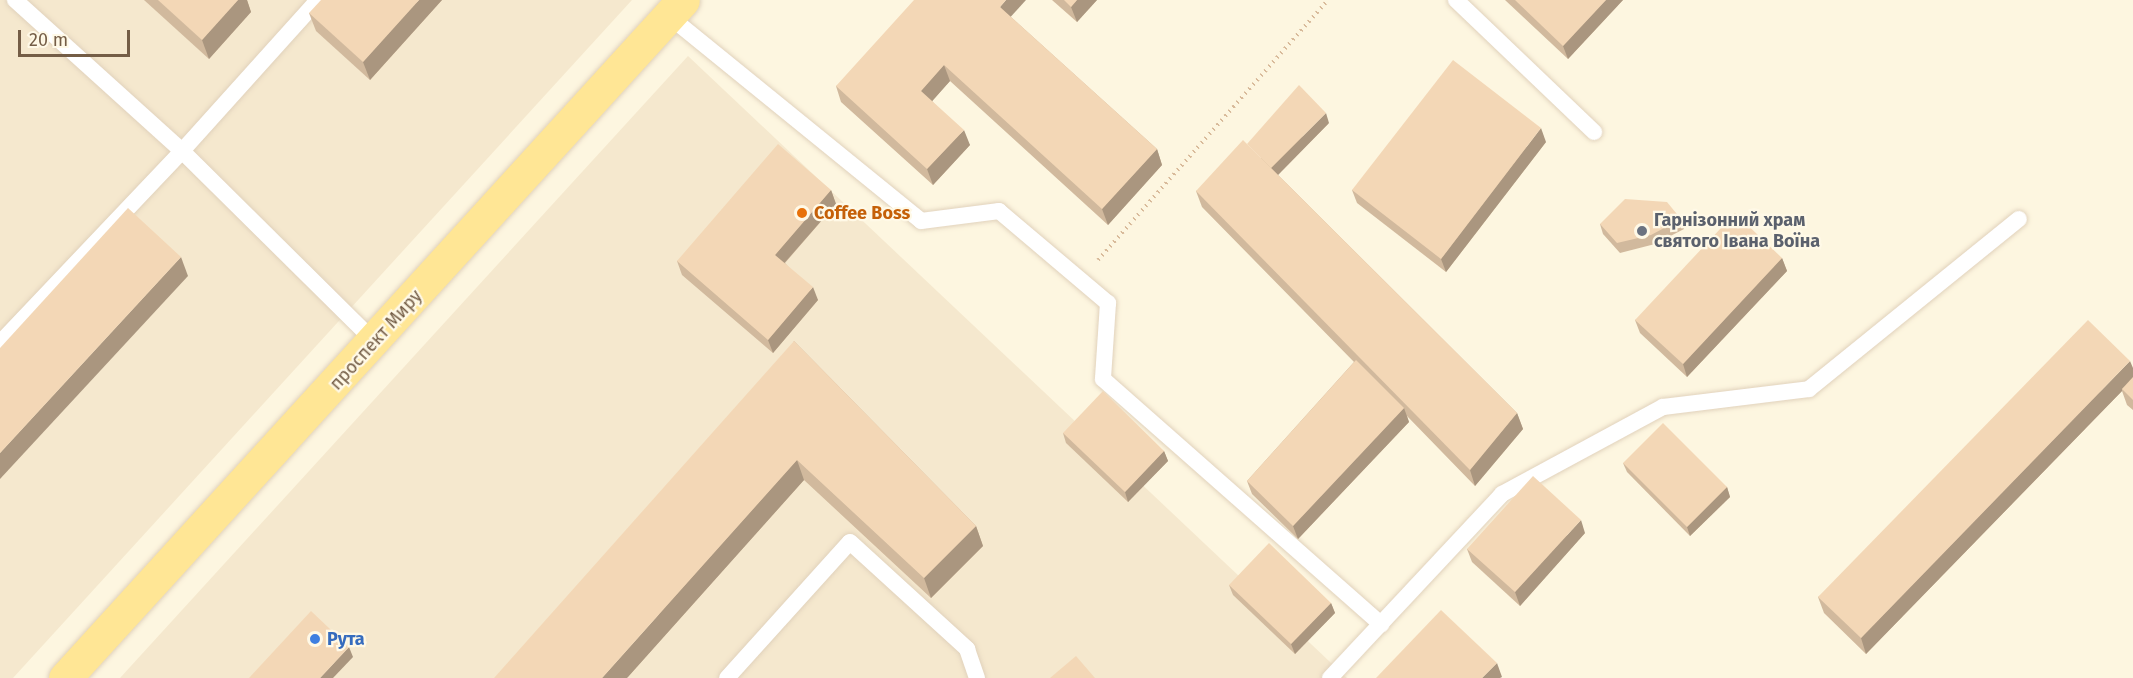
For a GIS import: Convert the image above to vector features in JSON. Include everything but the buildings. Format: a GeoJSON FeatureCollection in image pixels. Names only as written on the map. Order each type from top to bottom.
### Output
{"type":"FeatureCollection","features":[{"type":"Feature","properties":{"kind":"main road","name":"проспект Миру"},"geometry":{"type":"LineString","coordinates":[[65,678],[375,342],[676,8]]}},
{"type":"Feature","properties":{"kind":"lane"},"geometry":{"type":"LineString","coordinates":[[15,0],[182,151],[375,342]]}},
{"type":"Feature","properties":{"kind":"lane"},"geometry":{"type":"LineString","coordinates":[[0,343],[182,151],[318,0]]}},
{"type":"Feature","properties":{"kind":"lane"},"geometry":{"type":"LineString","coordinates":[[1456,0],[1594,132]]}},
{"type":"Feature","properties":{"kind":"lane"},"geometry":{"type":"LineString","coordinates":[[676,8],[921,221],[999,211],[1108,303],[1103,379],[1381,624]]}},
{"type":"Feature","properties":{"kind":"lane"},"geometry":{"type":"LineString","coordinates":[[1330,678],[1502,494],[1663,407],[1809,389],[2019,219]]}},
{"type":"Feature","properties":{"kind":"lane"},"geometry":{"type":"LineString","coordinates":[[727,678],[850,542],[967,649],[977,678]]}},
{"type":"Feature","properties":{"kind":"path"},"geometry":{"type":"LineString","coordinates":[[1081,280],[1328,0]]}},
{"type":"Feature","properties":{"kind":"shaded area"},"geometry":{"type":"Polygon","coordinates":[[[0,0],[632,0],[13,678],[0,678],[0,0]]]}},
{"type":"Feature","properties":{"kind":"shaded area"},"geometry":{"type":"Polygon","coordinates":[[[688,56],[1347,678],[120,678],[688,56]]]}},
{"type":"Feature","properties":{"kind":"place","name":"Coffee Boss"},"geometry":{"type":"Point","coordinates":[802,213]}},
{"type":"Feature","properties":{"kind":"place","name":"Гарнізонний храм святого Івана Воїна"},"geometry":{"type":"Point","coordinates":[1642,231]}},
{"type":"Feature","properties":{"kind":"place","name":"Рута"},"geometry":{"type":"Point","coordinates":[315,639]}}]}
